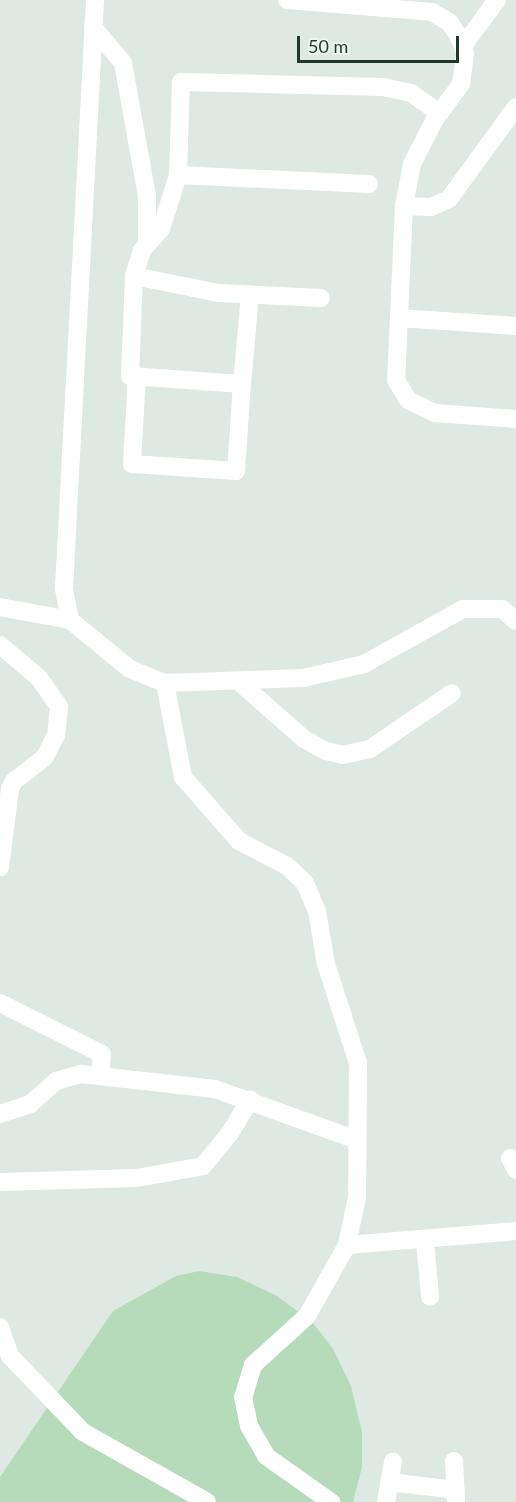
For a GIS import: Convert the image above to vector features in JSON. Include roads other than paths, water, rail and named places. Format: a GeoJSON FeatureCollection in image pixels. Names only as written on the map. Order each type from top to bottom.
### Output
{"type":"FeatureCollection","features":[{"type":"Feature","properties":{"kind":"street"},"geometry":{"type":"LineString","coordinates":[[70,620],[64,588],[95,0]]}},
{"type":"Feature","properties":{"kind":"street"},"geometry":{"type":"LineString","coordinates":[[287,0],[362,2],[432,12],[450,23],[463,46],[461,84],[440,113],[412,164],[404,206],[396,380],[408,400],[435,413],[516,419]]}},
{"type":"Feature","properties":{"kind":"street"},"geometry":{"type":"LineString","coordinates":[[463,46],[497,0]]}},
{"type":"Feature","properties":{"kind":"street"},"geometry":{"type":"LineString","coordinates":[[93,27],[123,63],[147,196],[147,244],[135,276],[130,376],[242,384]]}},
{"type":"Feature","properties":{"kind":"street"},"geometry":{"type":"LineString","coordinates":[[147,244],[161,229],[178,175],[181,82],[383,87],[411,93],[440,113]]}},
{"type":"Feature","properties":{"kind":"street"},"geometry":{"type":"LineString","coordinates":[[404,206],[431,207],[449,199],[516,107]]}},
{"type":"Feature","properties":{"kind":"street"},"geometry":{"type":"LineString","coordinates":[[178,175],[369,183]]}},
{"type":"Feature","properties":{"kind":"street"},"geometry":{"type":"LineString","coordinates":[[135,276],[218,293],[321,298]]}},
{"type":"Feature","properties":{"kind":"street"},"geometry":{"type":"LineString","coordinates":[[137,376],[132,464],[236,471],[250,295]]}},
{"type":"Feature","properties":{"kind":"street"},"geometry":{"type":"LineString","coordinates":[[399,318],[516,326]]}},
{"type":"Feature","properties":{"kind":"street"},"geometry":{"type":"LineString","coordinates":[[0,607],[70,620],[130,669],[165,683],[303,678],[364,664],[463,609],[509,609],[516,621]]}},
{"type":"Feature","properties":{"kind":"street"},"geometry":{"type":"LineString","coordinates":[[0,645],[39,678],[59,707],[56,735],[45,757],[7,779],[0,867]]}},
{"type":"Feature","properties":{"kind":"street"},"geometry":{"type":"LineString","coordinates":[[238,681],[304,739],[326,751],[343,755],[370,749],[452,693]]}},
{"type":"Feature","properties":{"kind":"street"},"geometry":{"type":"LineString","coordinates":[[165,683],[183,777],[239,841],[287,866],[304,883],[316,911],[326,964],[358,1063],[355,1139],[357,1197],[347,1245],[307,1316],[253,1365],[243,1397],[249,1426],[266,1456],[331,1502]]}},
{"type":"Feature","properties":{"kind":"street"},"geometry":{"type":"LineString","coordinates":[[0,1003],[102,1054],[100,1076]]}},
{"type":"Feature","properties":{"kind":"street"},"geometry":{"type":"LineString","coordinates":[[0,1114],[30,1104],[56,1081],[81,1074],[215,1089],[355,1139]]}},
{"type":"Feature","properties":{"kind":"street"},"geometry":{"type":"LineString","coordinates":[[0,1182],[137,1178],[203,1166],[230,1133],[250,1100]]}},
{"type":"Feature","properties":{"kind":"street"},"geometry":{"type":"LineString","coordinates":[[347,1245],[516,1231]]}},
{"type":"Feature","properties":{"kind":"street"},"geometry":{"type":"LineString","coordinates":[[426,1240],[430,1298]]}},
{"type":"Feature","properties":{"kind":"street"},"geometry":{"type":"LineString","coordinates":[[0,1327],[9,1356],[83,1432],[207,1502]]}},
{"type":"Feature","properties":{"kind":"street"},"geometry":{"type":"LineString","coordinates":[[390,1482],[456,1496],[454,1461]]}},
{"type":"Feature","properties":{"kind":"street"},"geometry":{"type":"LineString","coordinates":[[386,1502],[393,1462]]}}]}
